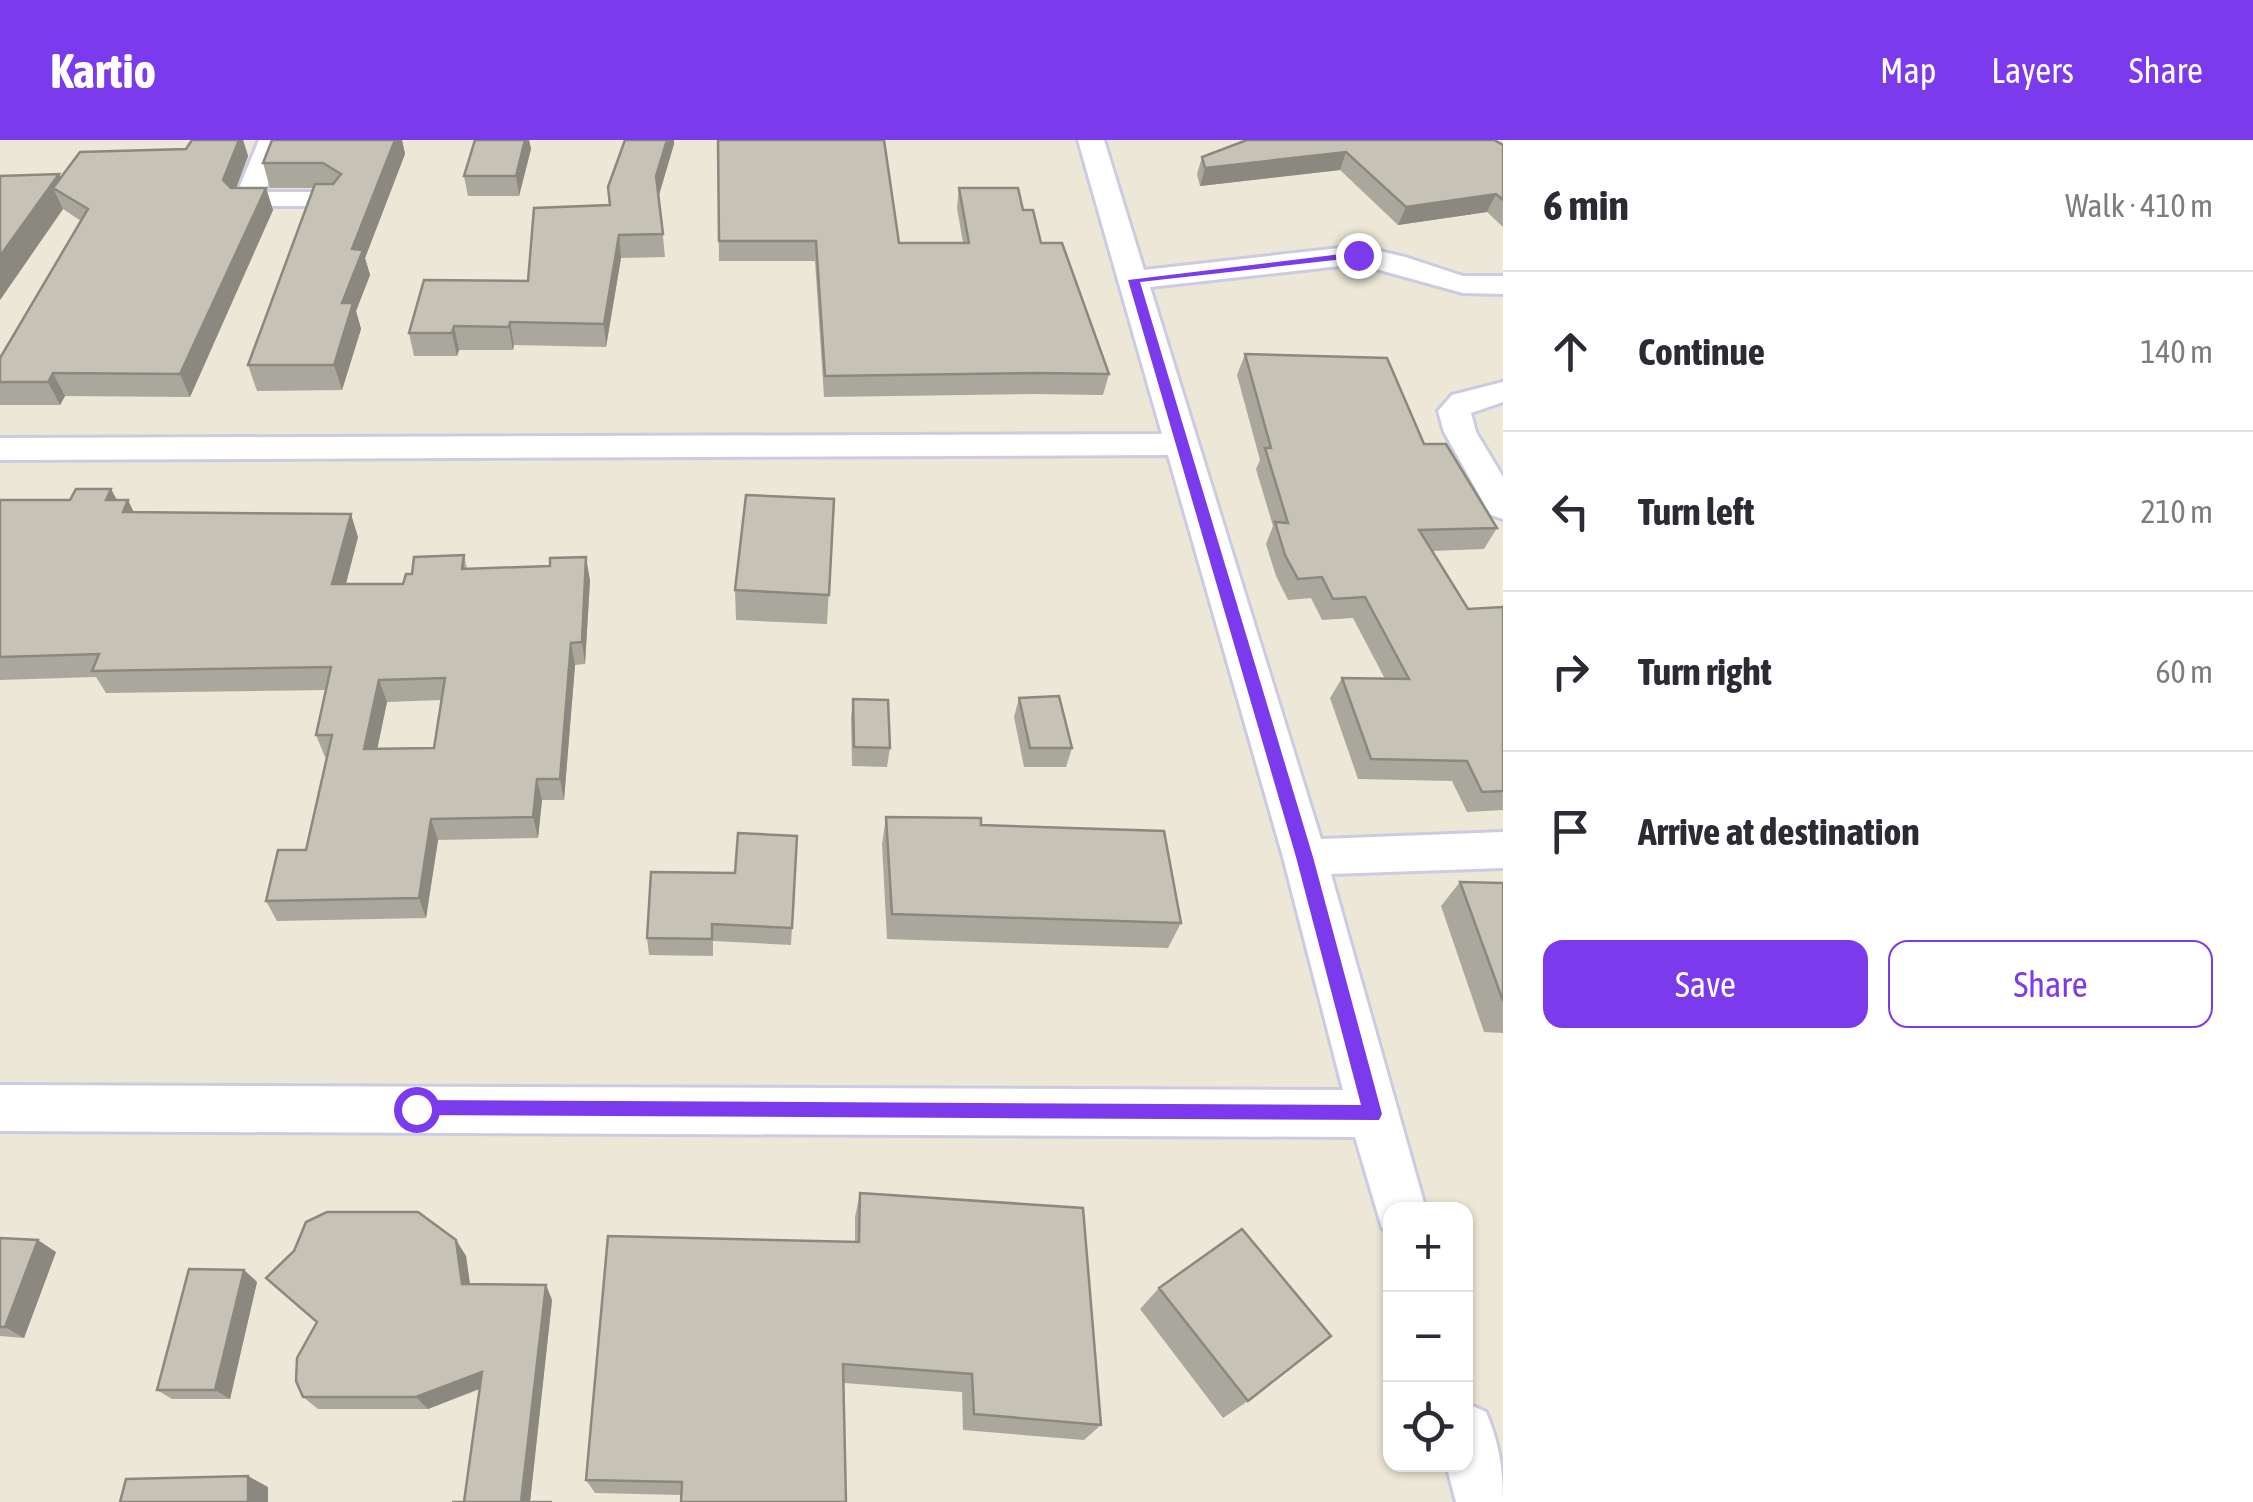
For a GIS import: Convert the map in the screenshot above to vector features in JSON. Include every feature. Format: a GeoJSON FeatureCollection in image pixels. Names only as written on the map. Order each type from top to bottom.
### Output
{"type":"FeatureCollection","features":[{"type":"Feature","properties":{"kind":"street"},"geometry":{"type":"LineString","coordinates":[[272,140],[248,200],[330,200]]}},
{"type":"Feature","properties":{"kind":"street"},"geometry":{"type":"LineString","coordinates":[[1091,140],[1305,857],[1398,1202]]}},
{"type":"Feature","properties":{"kind":"street"},"geometry":{"type":"LineString","coordinates":[[1133,280],[1358,255],[1382,258],[1451,285],[1503,285]]}},
{"type":"Feature","properties":{"kind":"street"},"geometry":{"type":"LineString","coordinates":[[1503,392],[1463,402],[1454,411],[1460,432],[1503,507]]}},
{"type":"Feature","properties":{"kind":"street"},"geometry":{"type":"LineString","coordinates":[[1460,432],[1503,461]]}},
{"type":"Feature","properties":{"kind":"street"},"geometry":{"type":"LineString","coordinates":[[0,449],[1183,444]]}},
{"type":"Feature","properties":{"kind":"street"},"geometry":{"type":"LineString","coordinates":[[1305,857],[1503,850]]}},
{"type":"Feature","properties":{"kind":"street"},"geometry":{"type":"LineString","coordinates":[[0,1108],[1372,1114]]}},
{"type":"Feature","properties":{"kind":"street"},"geometry":{"type":"LineString","coordinates":[[1473,1456],[1486,1502]]}},
{"type":"Feature","properties":{"kind":"building"},"geometry":{"type":"Polygon","coordinates":[[[192,140],[239,140],[223,180],[231,188],[266,188],[180,374],[53,373],[48,382],[0,382],[0,358],[88,209],[53,188],[80,152],[186,149],[192,140]]]}},
{"type":"Feature","properties":{"kind":"building"},"geometry":{"type":"Polygon","coordinates":[[[272,140],[395,140],[352,249],[363,250],[342,303],[353,303],[334,365],[248,365],[315,184],[333,184],[341,174],[323,163],[263,163],[272,140]]]}},
{"type":"Feature","properties":{"kind":"building"},"geometry":{"type":"Polygon","coordinates":[[[475,140],[525,140],[516,176],[464,176],[475,140]]]}},
{"type":"Feature","properties":{"kind":"building"},"geometry":{"type":"Polygon","coordinates":[[[625,140],[667,140],[656,176],[663,234],[619,235],[604,324],[510,322],[509,327],[454,326],[452,333],[409,333],[424,280],[528,281],[534,208],[610,205],[608,187],[625,140]]]}},
{"type":"Feature","properties":{"kind":"building"},"geometry":{"type":"Polygon","coordinates":[[[718,140],[884,140],[899,243],[969,243],[959,188],[1018,188],[1023,210],[1033,210],[1041,243],[1062,243],[1109,374],[825,376],[816,241],[719,241],[718,140]]]}},
{"type":"Feature","properties":{"kind":"building"},"geometry":{"type":"Polygon","coordinates":[[[1247,140],[1494,140],[1503,145],[1503,200],[1496,194],[1406,207],[1346,152],[1205,168],[1202,157],[1247,140]]]}},
{"type":"Feature","properties":{"kind":"building"},"geometry":{"type":"Polygon","coordinates":[[[59,174],[0,256],[0,176],[59,174]]]}},
{"type":"Feature","properties":{"kind":"building"},"geometry":{"type":"Polygon","coordinates":[[[1245,354],[1387,358],[1424,444],[1446,444],[1497,528],[1419,530],[1468,609],[1503,607],[1503,791],[1482,792],[1467,761],[1371,759],[1342,678],[1409,679],[1365,597],[1333,599],[1322,577],[1298,579],[1285,555],[1275,522],[1288,523],[1265,448],[1271,448],[1245,354]]]}},
{"type":"Feature","properties":{"kind":"building"},"geometry":{"type":"Polygon","coordinates":[[[76,489],[111,489],[106,500],[128,500],[123,512],[351,514],[332,584],[403,584],[406,574],[412,574],[414,557],[464,555],[462,569],[550,566],[550,558],[586,557],[582,642],[571,643],[560,779],[537,779],[533,817],[431,819],[419,898],[266,901],[278,850],[306,850],[332,735],[316,735],[331,667],[92,671],[99,654],[0,657],[0,500],[70,500],[76,489]],[[445,678],[379,680],[364,749],[434,748],[445,678]]]}},
{"type":"Feature","properties":{"kind":"building"},"geometry":{"type":"Polygon","coordinates":[[[746,495],[834,499],[829,595],[735,590],[746,495]]]}},
{"type":"Feature","properties":{"kind":"building"},"geometry":{"type":"Polygon","coordinates":[[[1059,696],[1072,748],[1030,748],[1019,698],[1059,696]]]}},
{"type":"Feature","properties":{"kind":"building"},"geometry":{"type":"Polygon","coordinates":[[[853,699],[888,700],[890,748],[854,747],[853,699]]]}},
{"type":"Feature","properties":{"kind":"building"},"geometry":{"type":"Polygon","coordinates":[[[886,817],[981,818],[981,825],[1164,831],[1181,923],[892,914],[886,817]]]}},
{"type":"Feature","properties":{"kind":"building"},"geometry":{"type":"Polygon","coordinates":[[[738,833],[797,836],[792,928],[712,924],[712,939],[647,938],[651,872],[735,873],[738,833]]]}},
{"type":"Feature","properties":{"kind":"building"},"geometry":{"type":"Polygon","coordinates":[[[1460,882],[1503,883],[1503,1001],[1460,882]]]}},
{"type":"Feature","properties":{"kind":"building"},"geometry":{"type":"Polygon","coordinates":[[[860,1193],[1083,1208],[1101,1425],[974,1414],[972,1374],[843,1364],[846,1502],[681,1502],[682,1482],[586,1480],[608,1236],[859,1242],[860,1193]]]}},
{"type":"Feature","properties":{"kind":"building"},"geometry":{"type":"Polygon","coordinates":[[[327,1212],[418,1212],[456,1240],[462,1284],[546,1285],[521,1502],[464,1502],[482,1372],[416,1397],[303,1397],[296,1381],[297,1358],[317,1322],[266,1278],[294,1251],[306,1222],[327,1212]]]}},
{"type":"Feature","properties":{"kind":"building"},"geometry":{"type":"Polygon","coordinates":[[[1242,1229],[1331,1336],[1248,1401],[1159,1288],[1242,1229]]]}},
{"type":"Feature","properties":{"kind":"building"},"geometry":{"type":"Polygon","coordinates":[[[0,1238],[38,1240],[5,1327],[0,1327],[0,1238]]]}},
{"type":"Feature","properties":{"kind":"building"},"geometry":{"type":"Polygon","coordinates":[[[189,1269],[244,1270],[215,1390],[157,1390],[189,1269]]]}},
{"type":"Feature","properties":{"kind":"building"},"geometry":{"type":"Polygon","coordinates":[[[248,1476],[248,1502],[120,1502],[126,1479],[248,1476]]]}},
{"type":"Feature","properties":{"kind":"route"},"geometry":{"type":"LineString","coordinates":[[416,1109],[1372,1114],[1305,857],[1133,280],[1358,255]]}}]}
